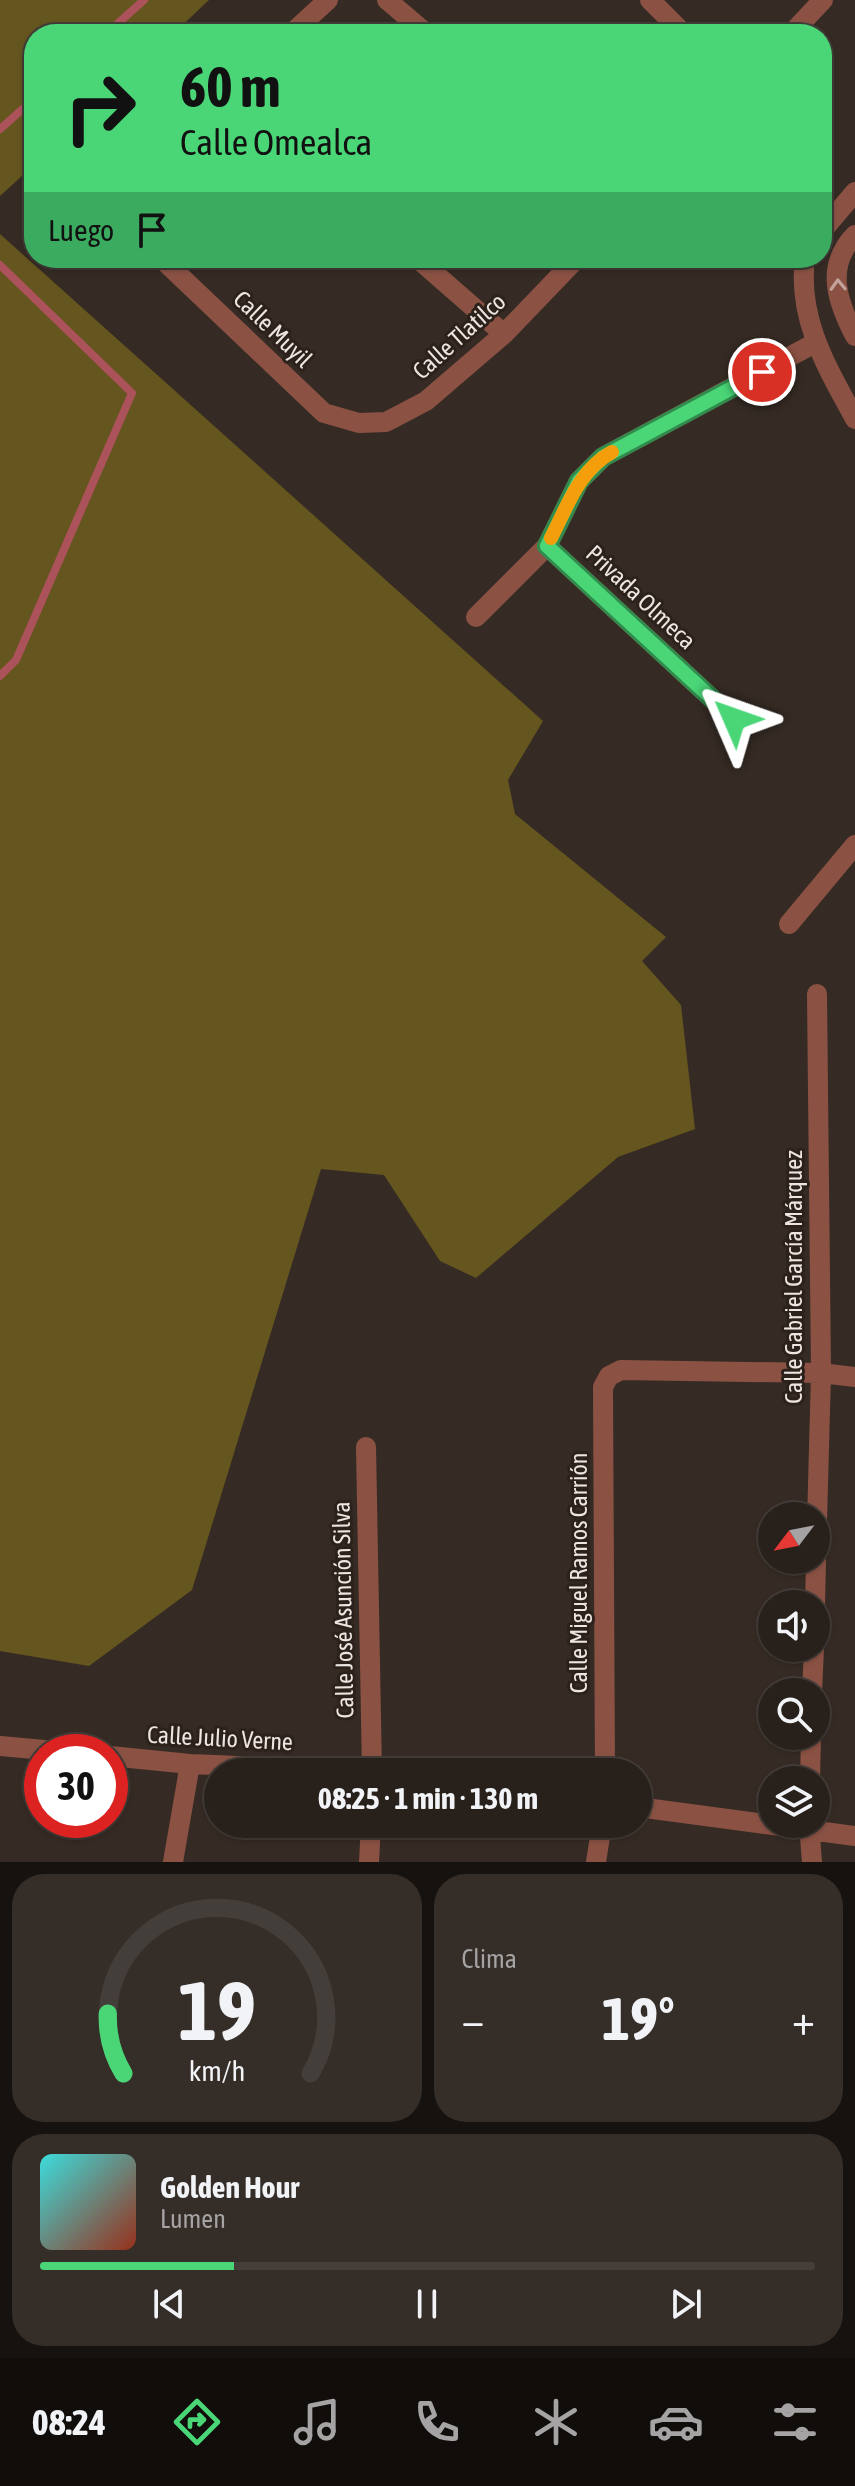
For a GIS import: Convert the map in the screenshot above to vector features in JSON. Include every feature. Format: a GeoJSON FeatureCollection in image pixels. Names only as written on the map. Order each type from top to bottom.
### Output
{"type":"FeatureCollection","features":[{"type":"Feature","properties":{"kind":"street"},"geometry":{"type":"LineString","coordinates":[[302,24],[328,0]]}},
{"type":"Feature","properties":{"kind":"street"},"geometry":{"type":"LineString","coordinates":[[387,0],[415,24]]}},
{"type":"Feature","properties":{"kind":"street"},"geometry":{"type":"LineString","coordinates":[[650,0],[674,24]]}},
{"type":"Feature","properties":{"kind":"street"},"geometry":{"type":"LineString","coordinates":[[800,24],[823,0]]}},
{"type":"Feature","properties":{"kind":"street"},"geometry":{"type":"LineString","coordinates":[[832,219],[855,192]]}},
{"type":"Feature","properties":{"kind":"street"},"geometry":{"type":"LineString","coordinates":[[855,235],[838,263],[836,279],[840,308],[855,336]]}},
{"type":"Feature","properties":{"kind":"street","name":"Calle Muyil"},"geometry":{"type":"LineString","coordinates":[[172,268],[324,413],[359,423]]}},
{"type":"Feature","properties":{"kind":"street"},"geometry":{"type":"LineString","coordinates":[[428,268],[504,334]]}},
{"type":"Feature","properties":{"kind":"street","name":"Calle Tlatilco"},"geometry":{"type":"LineString","coordinates":[[359,423],[386,422],[426,401],[504,334],[567,268]]}},
{"type":"Feature","properties":{"kind":"street"},"geometry":{"type":"LineString","coordinates":[[804,268],[805,304],[815,343],[855,419]]}},
{"type":"Feature","properties":{"kind":"street"},"geometry":{"type":"LineString","coordinates":[[476,617],[547,546],[579,481],[603,457],[815,343]]}},
{"type":"Feature","properties":{"kind":"street","name":"Privada Olmeca"},"geometry":{"type":"LineString","coordinates":[[547,546],[734,719]]}},
{"type":"Feature","properties":{"kind":"street"},"geometry":{"type":"LineString","coordinates":[[789,924],[849,868],[855,845]]}},
{"type":"Feature","properties":{"kind":"street","name":"Calle Gabriel García Márquez"},"geometry":{"type":"LineString","coordinates":[[817,994],[821,1373],[818,1502]]}},
{"type":"Feature","properties":{"kind":"street","name":"Calle Miguel Ramos Carrión"},"geometry":{"type":"LineString","coordinates":[[605,1758],[603,1387],[609,1376],[621,1370],[821,1373]]}},
{"type":"Feature","properties":{"kind":"street"},"geometry":{"type":"LineString","coordinates":[[821,1373],[855,1377]]}},
{"type":"Feature","properties":{"kind":"street","name":"Calle José Asunción Silva"},"geometry":{"type":"LineString","coordinates":[[366,1447],[373,1758]]}},
{"type":"Feature","properties":{"kind":"street"},"geometry":{"type":"LineString","coordinates":[[0,1746],[24,1748]]}},
{"type":"Feature","properties":{"kind":"street","name":"Calle Julio Verne"},"geometry":{"type":"LineString","coordinates":[[128,1758],[204,1765]]}},
{"type":"Feature","properties":{"kind":"street"},"geometry":{"type":"LineString","coordinates":[[173,1862],[190,1764]]}},
{"type":"Feature","properties":{"kind":"street"},"geometry":{"type":"LineString","coordinates":[[652,1809],[758,1822]]}},
{"type":"Feature","properties":{"kind":"street"},"geometry":{"type":"LineString","coordinates":[[830,1832],[855,1836]]}},
{"type":"Feature","properties":{"kind":"street"},"geometry":{"type":"LineString","coordinates":[[369,1862],[370,1838]]}},
{"type":"Feature","properties":{"kind":"street"},"geometry":{"type":"LineString","coordinates":[[596,1862],[600,1838]]}},
{"type":"Feature","properties":{"kind":"street"},"geometry":{"type":"LineString","coordinates":[[809,1838],[812,1862]]}},
{"type":"Feature","properties":{"kind":"shaded area"},"geometry":{"type":"Polygon","coordinates":[[[0,0],[209,0],[184,24],[24,24],[24,174],[0,196],[0,0]]]}},
{"type":"Feature","properties":{"kind":"shaded area"},"geometry":{"type":"Polygon","coordinates":[[[0,234],[24,256],[24,268],[38,268],[543,721],[508,780],[515,814],[666,937],[642,961],[681,1005],[695,1129],[618,1157],[476,1278],[440,1261],[384,1175],[321,1169],[192,1590],[89,1666],[0,1651],[0,234]]]}},
{"type":"Feature","properties":{"kind":"waterway"},"geometry":{"type":"LineString","coordinates":[[117,24],[144,0]]}},
{"type":"Feature","properties":{"kind":"waterway"},"geometry":{"type":"LineString","coordinates":[[0,129],[24,108]]}},
{"type":"Feature","properties":{"kind":"waterway"},"geometry":{"type":"LineString","coordinates":[[0,265],[132,393],[16,660],[0,676]]}},
{"type":"Feature","properties":{"kind":"slow traffic"},"geometry":{"type":"LineString","coordinates":[[551,538],[579,481],[612,452]]}},
{"type":"Feature","properties":{"kind":"route"},"geometry":{"type":"LineString","coordinates":[[734,719],[547,546],[579,481],[603,457],[762,372]]}}]}
